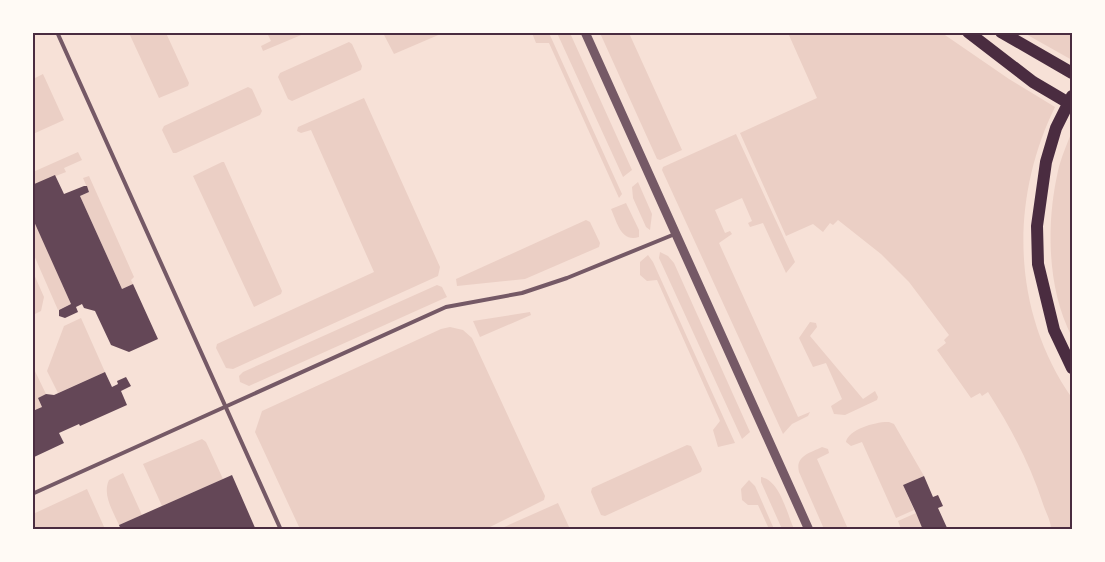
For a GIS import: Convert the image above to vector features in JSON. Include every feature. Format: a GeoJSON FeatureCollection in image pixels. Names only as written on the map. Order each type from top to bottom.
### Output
{"type":"FeatureCollection","features":[{"type":"Feature","properties":{"kind":"main road"},"geometry":{"type":"LineString","coordinates":[[968,32],[1033,82],[1072,105]]}},
{"type":"Feature","properties":{"kind":"main road"},"geometry":{"type":"LineString","coordinates":[[1001,32],[1072,73]]}},
{"type":"Feature","properties":{"kind":"main road"},"geometry":{"type":"LineString","coordinates":[[1072,96],[1056,128],[1046,162],[1037,226],[1038,264],[1054,330],[1072,368]]}},
{"type":"Feature","properties":{"kind":"street"},"geometry":{"type":"LineString","coordinates":[[585,32],[809,530]]}},
{"type":"Feature","properties":{"kind":"lane"},"geometry":{"type":"LineString","coordinates":[[57,32],[224,407],[281,530]]}},
{"type":"Feature","properties":{"kind":"lane"},"geometry":{"type":"LineString","coordinates":[[32,494],[446,307],[522,293],[567,278],[675,234]]}},
{"type":"Feature","properties":{"kind":"shaded area"},"geometry":{"type":"Polygon","coordinates":[[[129,33],[166,33],[189,83],[188,86],[159,98],[129,33]]]}},
{"type":"Feature","properties":{"kind":"shaded area"},"geometry":{"type":"Polygon","coordinates":[[[267,33],[306,33],[263,51],[261,46],[271,41],[267,33]]]}},
{"type":"Feature","properties":{"kind":"shaded area"},"geometry":{"type":"Polygon","coordinates":[[[383,33],[443,33],[394,54],[383,33]]]}},
{"type":"Feature","properties":{"kind":"shaded area"},"geometry":{"type":"Polygon","coordinates":[[[532,33],[549,33],[622,194],[619,198],[549,43],[536,43],[532,33]]]}},
{"type":"Feature","properties":{"kind":"shaded area"},"geometry":{"type":"Polygon","coordinates":[[[557,33],[570,33],[632,170],[623,177],[557,33]]]}},
{"type":"Feature","properties":{"kind":"shaded area"},"geometry":{"type":"Polygon","coordinates":[[[600,33],[629,33],[682,150],[660,160],[657,159],[600,33]]]}},
{"type":"Feature","properties":{"kind":"shaded area"},"geometry":{"type":"Polygon","coordinates":[[[788,33],[942,33],[1009,79],[1055,107],[1040,143],[1030,180],[1024,218],[1024,255],[1028,293],[1038,329],[1052,365],[1072,398],[1072,529],[1051,529],[1032,475],[1004,419],[988,392],[982,396],[980,393],[971,398],[937,350],[946,343],[944,340],[949,335],[909,282],[881,254],[838,220],[833,225],[830,223],[823,232],[813,224],[786,236],[740,133],[817,98],[788,33]]]}},
{"type":"Feature","properties":{"kind":"shaded area"},"geometry":{"type":"Polygon","coordinates":[[[1024,33],[1072,33],[1072,60],[1024,33]]]}},
{"type":"Feature","properties":{"kind":"shaded area"},"geometry":{"type":"Polygon","coordinates":[[[349,42],[352,44],[362,66],[361,70],[292,101],[288,99],[278,77],[280,73],[349,42]]]}},
{"type":"Feature","properties":{"kind":"shaded area"},"geometry":{"type":"Polygon","coordinates":[[[43,74],[64,120],[33,134],[33,79],[43,74]]]}},
{"type":"Feature","properties":{"kind":"shaded area"},"geometry":{"type":"Polygon","coordinates":[[[248,87],[252,89],[262,111],[260,115],[173,153],[162,130],[164,126],[248,87]]]}},
{"type":"Feature","properties":{"kind":"shaded area"},"geometry":{"type":"Polygon","coordinates":[[[364,98],[440,267],[438,276],[233,369],[226,368],[216,348],[217,344],[374,272],[311,130],[301,133],[297,131],[298,127],[364,98]]]}},
{"type":"Feature","properties":{"kind":"shaded area"},"geometry":{"type":"Polygon","coordinates":[[[1072,131],[1072,337],[1064,318],[1053,277],[1051,234],[1054,191],[1058,171],[1072,131]]]}},
{"type":"Feature","properties":{"kind":"shaded area"},"geometry":{"type":"Polygon","coordinates":[[[736,134],[795,262],[786,273],[763,223],[750,227],[748,223],[752,221],[742,198],[715,210],[725,233],[730,231],[732,234],[719,243],[798,417],[810,412],[808,416],[792,424],[783,434],[662,170],[663,167],[736,134]]]}},
{"type":"Feature","properties":{"kind":"shaded area"},"geometry":{"type":"Polygon","coordinates":[[[78,152],[82,160],[64,168],[66,172],[33,185],[33,172],[78,152]]]}},
{"type":"Feature","properties":{"kind":"shaded area"},"geometry":{"type":"Polygon","coordinates":[[[224,162],[282,291],[281,294],[254,307],[193,176],[224,162]]]}},
{"type":"Feature","properties":{"kind":"shaded area"},"geometry":{"type":"Polygon","coordinates":[[[89,176],[134,277],[131,280],[133,284],[122,289],[80,196],[89,192],[83,178],[89,176]]]}},
{"type":"Feature","properties":{"kind":"shaded area"},"geometry":{"type":"Polygon","coordinates":[[[638,182],[652,214],[650,230],[646,227],[633,198],[632,187],[638,182]]]}},
{"type":"Feature","properties":{"kind":"shaded area"},"geometry":{"type":"Polygon","coordinates":[[[626,203],[639,230],[639,237],[628,237],[624,234],[611,209],[626,203]]]}},
{"type":"Feature","properties":{"kind":"shaded area"},"geometry":{"type":"Polygon","coordinates":[[[586,220],[590,222],[600,243],[599,247],[525,279],[457,286],[456,279],[586,220]]]}},
{"type":"Feature","properties":{"kind":"shaded area"},"geometry":{"type":"Polygon","coordinates":[[[35,222],[71,304],[58,310],[33,253],[32,223],[35,222]]]}},
{"type":"Feature","properties":{"kind":"shaded area"},"geometry":{"type":"Polygon","coordinates":[[[660,252],[668,256],[674,263],[750,432],[742,439],[659,258],[660,252]]]}},
{"type":"Feature","properties":{"kind":"shaded area"},"geometry":{"type":"Polygon","coordinates":[[[648,255],[653,262],[735,443],[718,447],[713,430],[720,421],[657,280],[647,281],[640,275],[640,262],[648,255]]]}},
{"type":"Feature","properties":{"kind":"shaded area"},"geometry":{"type":"Polygon","coordinates":[[[33,272],[44,297],[41,311],[33,315],[33,272]]]}},
{"type":"Feature","properties":{"kind":"shaded area"},"geometry":{"type":"Polygon","coordinates":[[[437,285],[442,287],[447,297],[249,386],[240,382],[239,376],[243,372],[437,285]]]}},
{"type":"Feature","properties":{"kind":"shaded area"},"geometry":{"type":"Polygon","coordinates":[[[530,312],[531,315],[480,337],[473,321],[530,312]]]}},
{"type":"Feature","properties":{"kind":"shaded area"},"geometry":{"type":"Polygon","coordinates":[[[81,318],[105,372],[58,393],[47,371],[64,326],[81,318]]]}},
{"type":"Feature","properties":{"kind":"shaded area"},"geometry":{"type":"Polygon","coordinates":[[[810,322],[816,323],[817,327],[810,336],[863,399],[875,391],[878,397],[877,400],[845,415],[834,414],[831,406],[842,399],[826,363],[813,367],[799,338],[810,322]]]}},
{"type":"Feature","properties":{"kind":"shaded area"},"geometry":{"type":"Polygon","coordinates":[[[450,327],[463,330],[472,338],[545,496],[544,500],[486,529],[300,529],[255,432],[262,411],[441,329],[450,327]]]}},
{"type":"Feature","properties":{"kind":"shaded area"},"geometry":{"type":"Polygon","coordinates":[[[32,365],[46,394],[38,398],[42,407],[36,410],[33,404],[32,365]]]}},
{"type":"Feature","properties":{"kind":"shaded area"},"geometry":{"type":"Polygon","coordinates":[[[889,422],[894,424],[924,476],[903,485],[914,510],[896,518],[862,442],[851,446],[846,442],[852,433],[864,427],[871,424],[889,422]]]}},
{"type":"Feature","properties":{"kind":"shaded area"},"geometry":{"type":"Polygon","coordinates":[[[202,439],[206,442],[223,479],[162,506],[143,464],[202,439]]]}},
{"type":"Feature","properties":{"kind":"shaded area"},"geometry":{"type":"Polygon","coordinates":[[[687,445],[691,446],[702,469],[701,472],[605,516],[601,515],[591,492],[592,488],[687,445]]]}},
{"type":"Feature","properties":{"kind":"shaded area"},"geometry":{"type":"Polygon","coordinates":[[[822,447],[828,449],[829,453],[817,459],[848,529],[824,529],[799,472],[798,467],[801,459],[808,453],[822,447]]]}},
{"type":"Feature","properties":{"kind":"shaded area"},"geometry":{"type":"Polygon","coordinates":[[[123,473],[142,515],[119,525],[109,503],[107,486],[109,480],[123,473]]]}},
{"type":"Feature","properties":{"kind":"shaded area"},"geometry":{"type":"Polygon","coordinates":[[[761,477],[768,479],[778,491],[794,529],[782,529],[761,482],[761,477]]]}},
{"type":"Feature","properties":{"kind":"shaded area"},"geometry":{"type":"Polygon","coordinates":[[[749,480],[755,486],[774,529],[769,529],[758,505],[748,505],[742,500],[741,489],[749,480]]]}},
{"type":"Feature","properties":{"kind":"shaded area"},"geometry":{"type":"Polygon","coordinates":[[[87,489],[105,529],[33,528],[33,514],[87,489]]]}},
{"type":"Feature","properties":{"kind":"shaded area"},"geometry":{"type":"Polygon","coordinates":[[[558,503],[570,529],[500,529],[502,528],[558,503]]]}},
{"type":"Feature","properties":{"kind":"shaded area"},"geometry":{"type":"Polygon","coordinates":[[[916,513],[923,529],[901,529],[898,521],[916,513]]]}},
{"type":"Feature","properties":{"kind":"building"},"geometry":{"type":"Polygon","coordinates":[[[55,175],[64,194],[87,186],[89,192],[80,196],[122,289],[133,284],[158,339],[129,352],[111,345],[95,311],[84,308],[82,304],[76,307],[78,312],[65,318],[59,316],[59,310],[71,304],[32,217],[32,185],[55,175]]]}},
{"type":"Feature","properties":{"kind":"building"},"geometry":{"type":"Polygon","coordinates":[[[105,372],[112,387],[118,384],[117,381],[126,377],[131,386],[121,391],[127,405],[80,426],[79,424],[59,433],[64,443],[32,458],[32,404],[35,410],[42,407],[38,398],[46,394],[54,395],[105,372]]]}},
{"type":"Feature","properties":{"kind":"building"},"geometry":{"type":"Polygon","coordinates":[[[232,475],[256,530],[121,530],[119,525],[232,475]]]}},
{"type":"Feature","properties":{"kind":"building"},"geometry":{"type":"Polygon","coordinates":[[[924,476],[933,497],[938,495],[943,506],[938,508],[948,530],[923,530],[903,485],[924,476]]]}}]}
